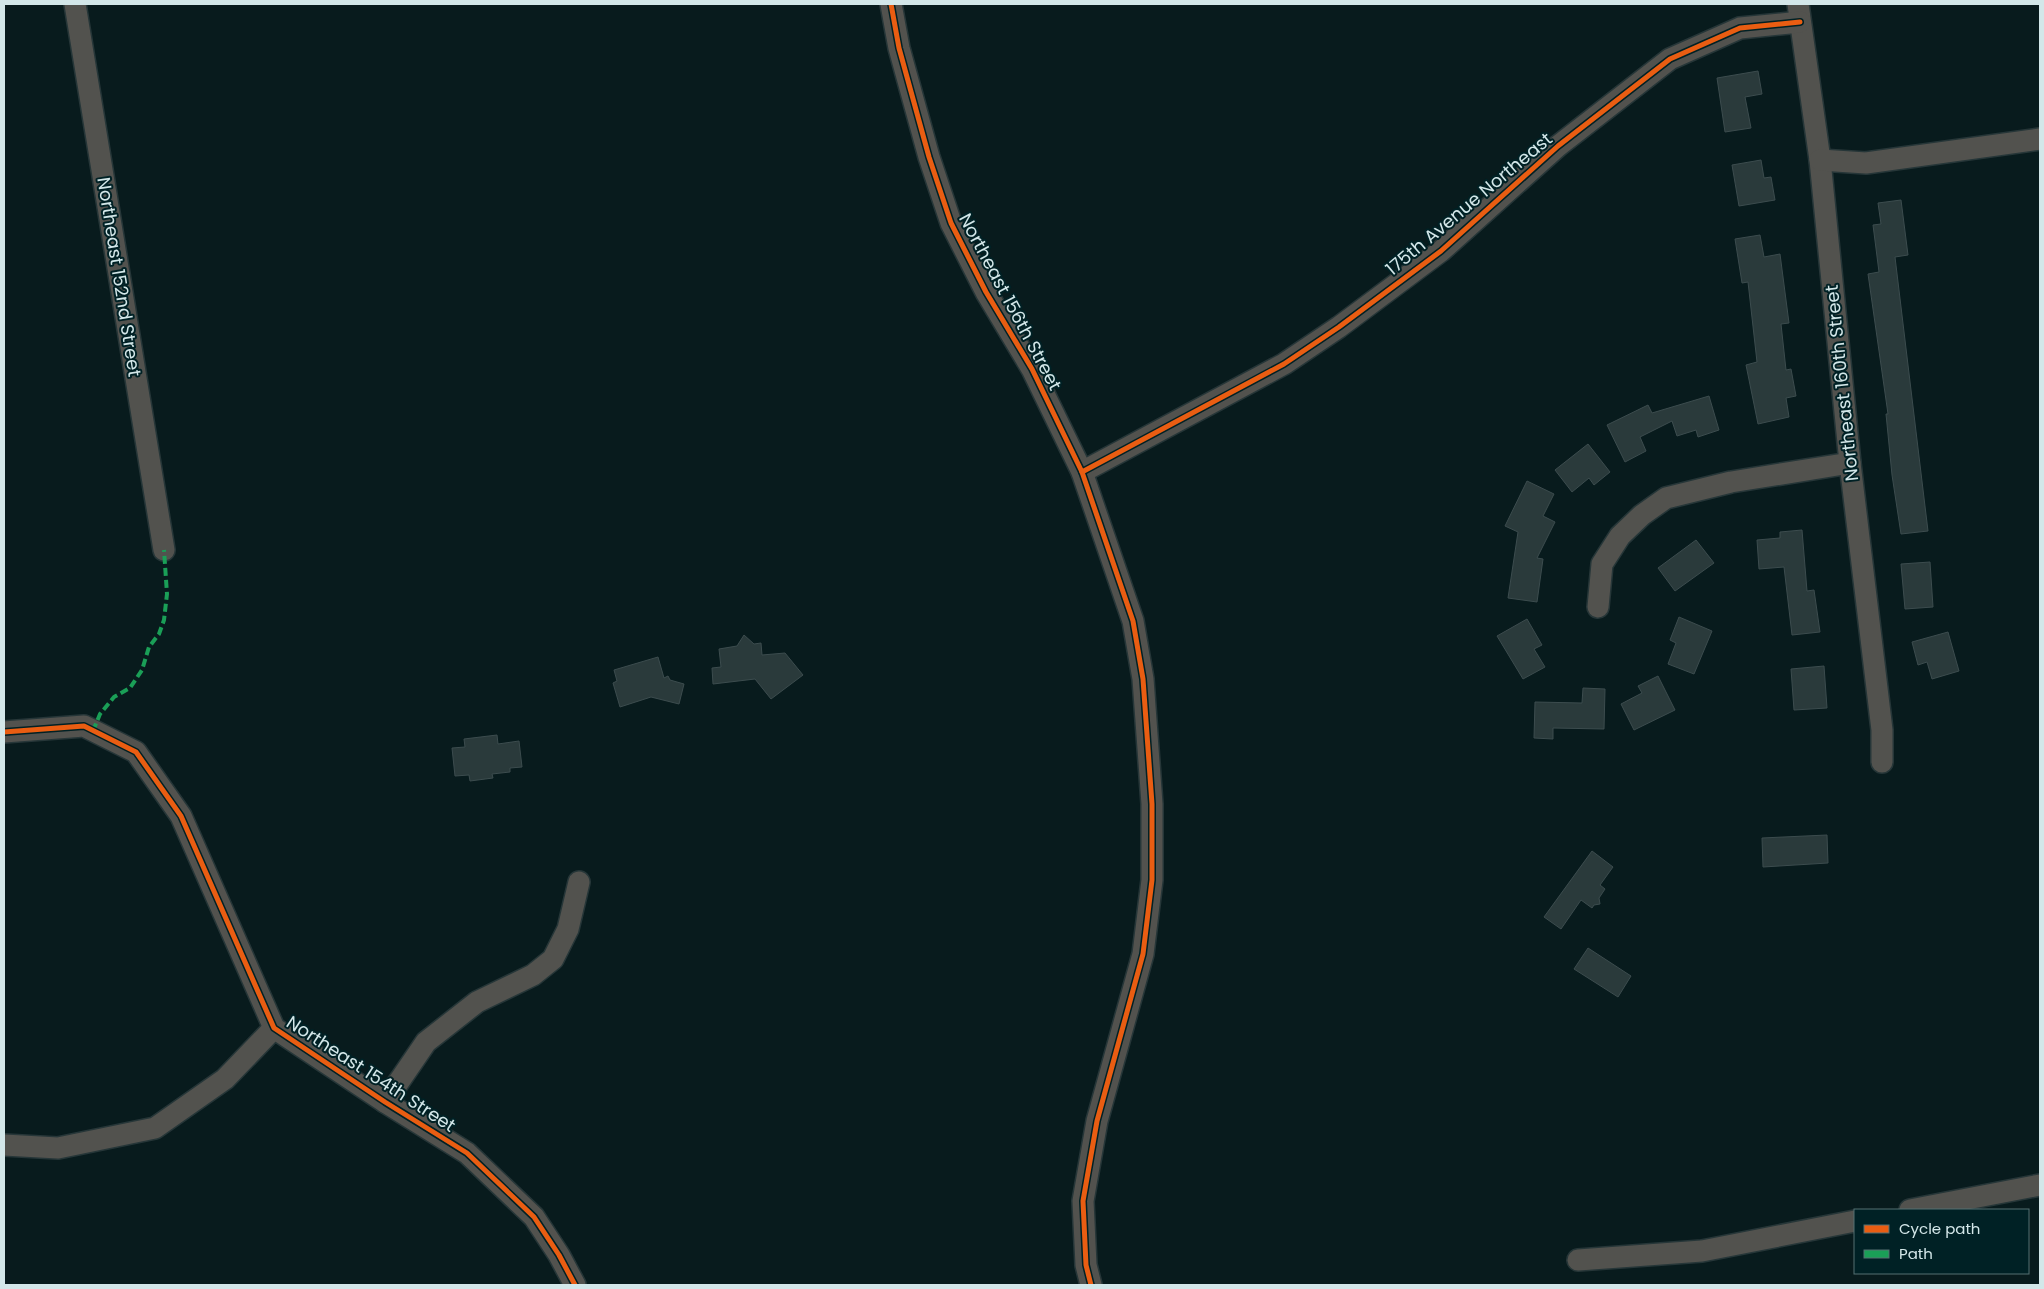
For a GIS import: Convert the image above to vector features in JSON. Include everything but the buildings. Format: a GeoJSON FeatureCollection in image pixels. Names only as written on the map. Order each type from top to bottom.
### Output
{"type":"FeatureCollection","features":[{"type":"Feature","properties":{"kind":"street","name":"Northeast 152nd Street"},"geometry":{"type":"LineString","coordinates":[[75,4],[164,550]]}},
{"type":"Feature","properties":{"kind":"street","name":"Northeast 156th Street"},"geometry":{"type":"LineString","coordinates":[[891,4],[900,48],[926,148],[951,223],[986,292],[1032,369],[1082,472],[1133,621],[1143,679],[1152,804],[1152,880],[1143,954],[1097,1121],[1084,1201],[1086,1265],[1091,1285]]}},
{"type":"Feature","properties":{"kind":"street","name":"175th Avenue Northeast"},"geometry":{"type":"LineString","coordinates":[[1082,472],[1284,364],[1339,327],[1441,251],[1558,146],[1670,59],[1740,28],[1799,13]]}},
{"type":"Feature","properties":{"kind":"street","name":"Northeast 160th Street"},"geometry":{"type":"LineString","coordinates":[[1799,13],[1820,160],[1850,463],[1882,730],[1882,762]]}},
{"type":"Feature","properties":{"kind":"street"},"geometry":{"type":"LineString","coordinates":[[1820,160],[1866,162],[2040,138]]}},
{"type":"Feature","properties":{"kind":"street"},"geometry":{"type":"LineString","coordinates":[[1598,607],[1602,564],[1620,536],[1642,514],[1666,498],[1732,482],[1850,463]]}},
{"type":"Feature","properties":{"kind":"street","name":"Northeast 154th Street"},"geometry":{"type":"LineString","coordinates":[[4,732],[84,726],[136,752],[181,816],[274,1028],[385,1102],[467,1153],[534,1217],[559,1254],[574,1285]]}},
{"type":"Feature","properties":{"kind":"street"},"geometry":{"type":"LineString","coordinates":[[385,1102],[426,1042],[477,1002],[532,975],[552,959],[568,929],[579,882]]}},
{"type":"Feature","properties":{"kind":"street"},"geometry":{"type":"LineString","coordinates":[[4,1145],[58,1148],[154,1128],[225,1079],[274,1028]]}},
{"type":"Feature","properties":{"kind":"street"},"geometry":{"type":"LineString","coordinates":[[1915,1209],[2040,1185]]}},
{"type":"Feature","properties":{"kind":"street"},"geometry":{"type":"LineString","coordinates":[[1578,1260],[1702,1251],[1854,1221]]}},
{"type":"Feature","properties":{"kind":"marked path"},"geometry":{"type":"LineString","coordinates":[[93,731],[100,714],[114,697],[130,688],[142,670],[149,647],[159,634],[164,620],[167,594],[164,550]]}},
{"type":"Feature","properties":{"kind":"cycle path"},"geometry":{"type":"LineString","coordinates":[[891,4],[899,48],[929,157],[951,223],[986,292],[1032,369],[1082,472],[1133,621],[1143,679],[1152,804],[1152,880],[1143,954],[1097,1121],[1083,1201],[1086,1265],[1091,1285]]}},
{"type":"Feature","properties":{"kind":"cycle path"},"geometry":{"type":"LineString","coordinates":[[1082,472],[1284,364],[1339,327],[1441,251],[1558,146],[1670,59],[1740,28],[1800,22]]}},
{"type":"Feature","properties":{"kind":"cycle path"},"geometry":{"type":"LineString","coordinates":[[4,732],[84,726],[136,752],[181,816],[274,1028],[385,1102],[467,1153],[534,1217],[559,1255],[575,1285]]}}]}
